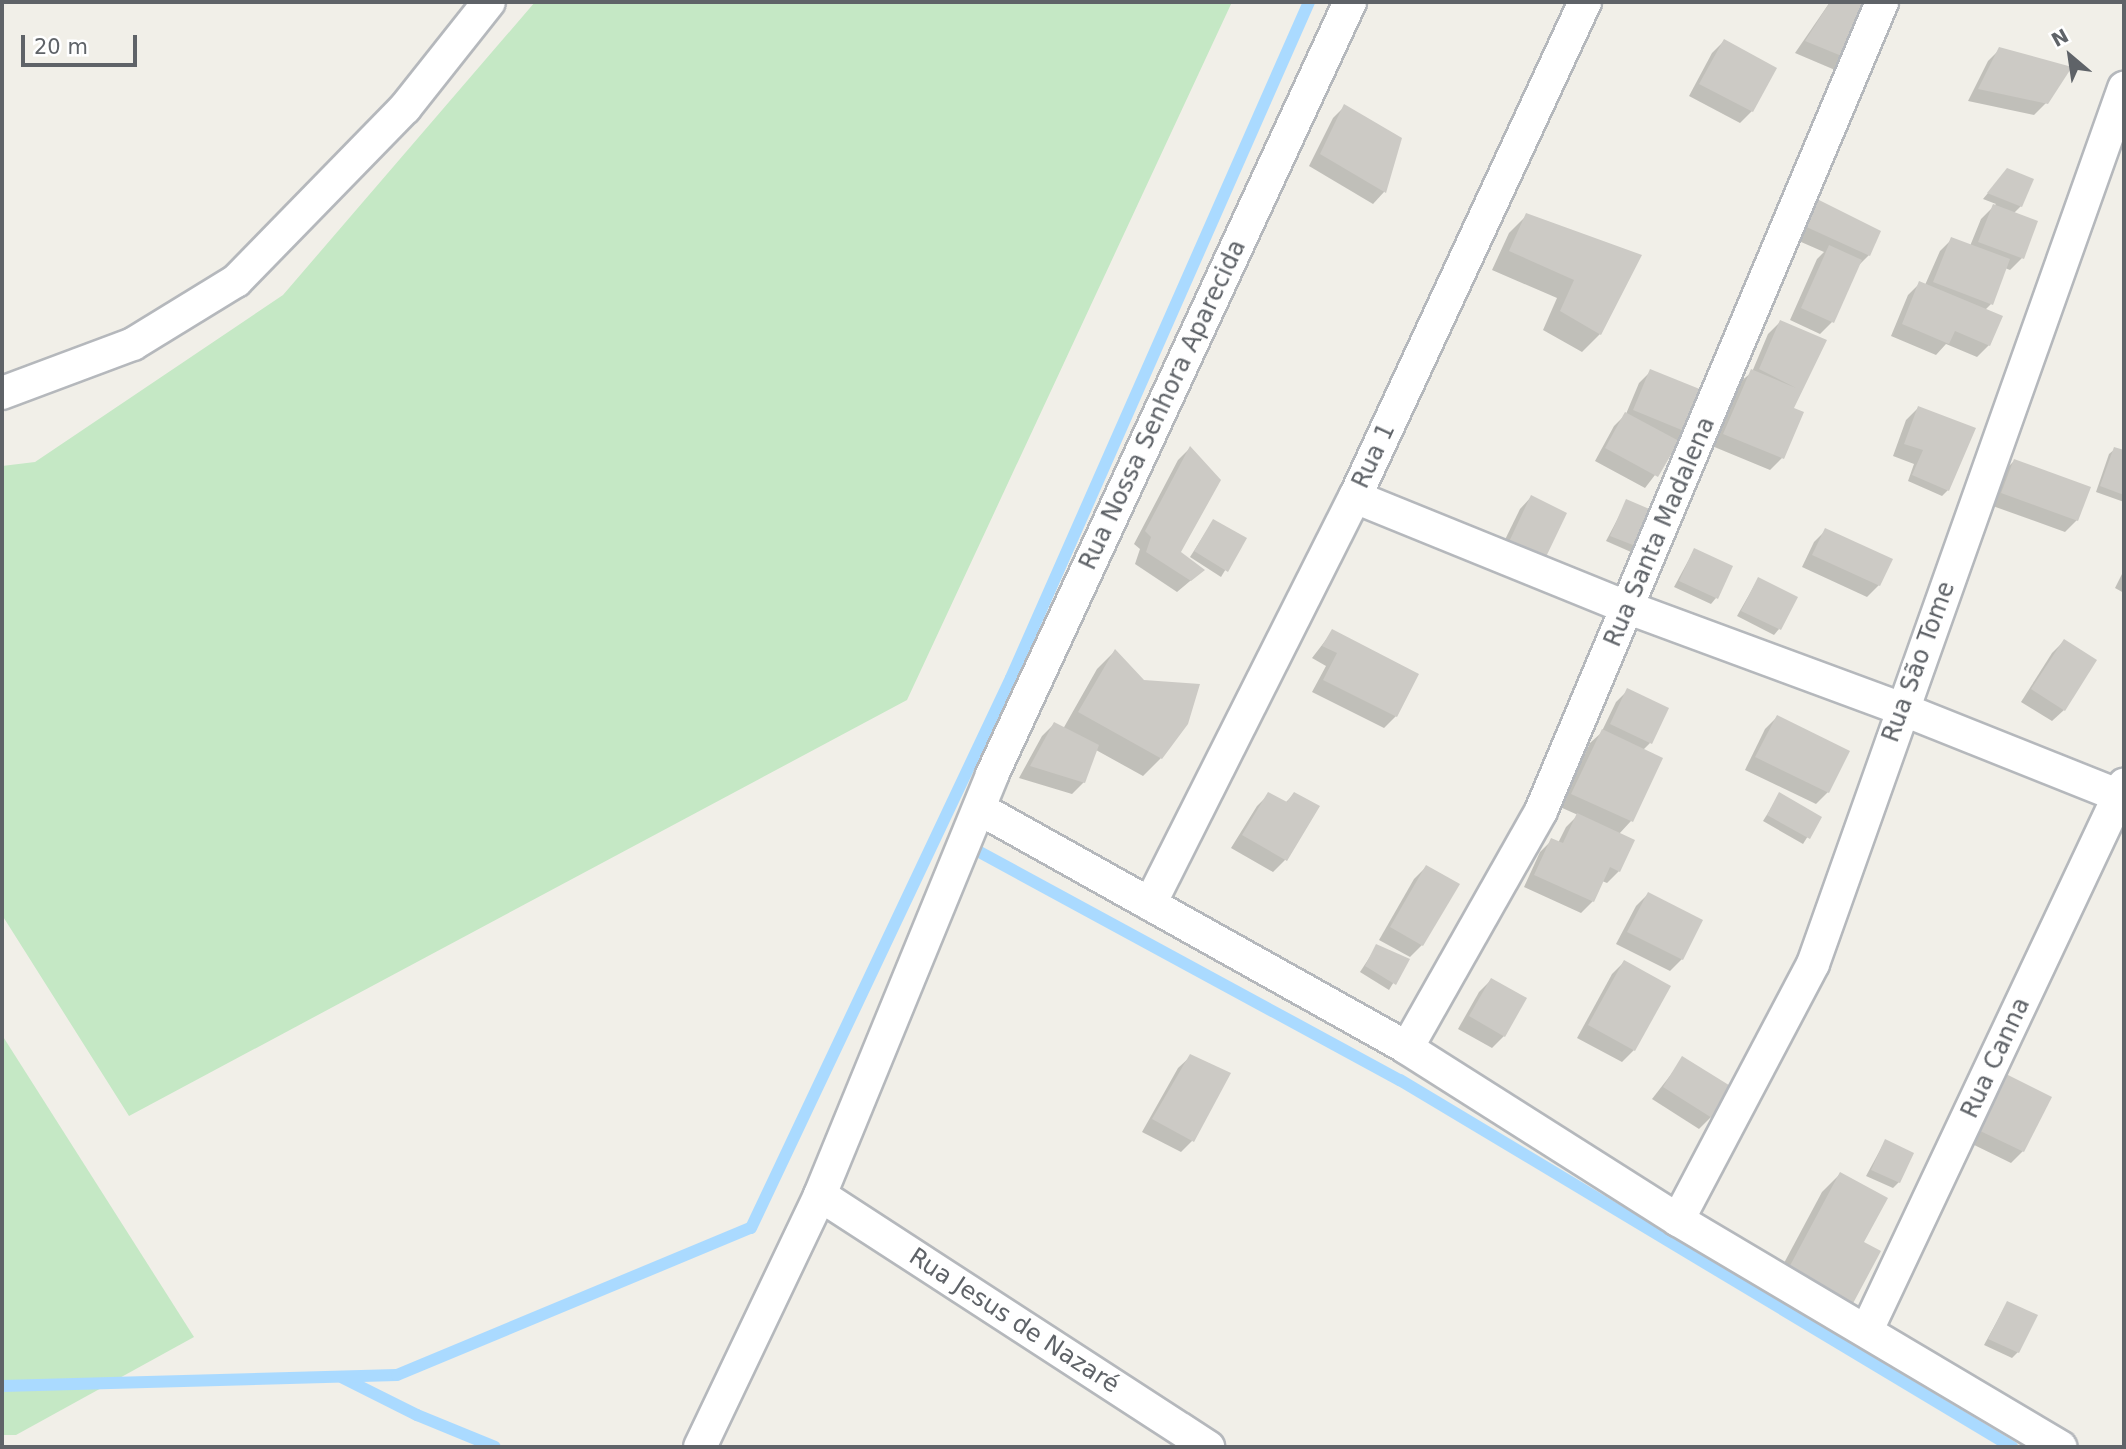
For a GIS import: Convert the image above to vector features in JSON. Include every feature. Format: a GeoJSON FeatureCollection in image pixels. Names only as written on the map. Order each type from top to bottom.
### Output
{"type":"FeatureCollection","features":[{"type":"Feature","properties":{"kind":"street"},"geometry":{"type":"LineString","coordinates":[[2,393],[133,345],[236,281],[405,108],[489,2]]}},
{"type":"Feature","properties":{"kind":"street","name":"Rua Nossa Senhora Aparecida"},"geometry":{"type":"LineString","coordinates":[[700,1447],[820,1195],[992,775],[1350,2]]}},
{"type":"Feature","properties":{"kind":"street","name":"Rua 1"},"geometry":{"type":"LineString","coordinates":[[1150,904],[1355,497],[1584,2]]}},
{"type":"Feature","properties":{"kind":"street","name":"Rua Santa Madalena"},"geometry":{"type":"LineString","coordinates":[[1407,1048],[1541,811],[1629,608],[1882,2]]}},
{"type":"Feature","properties":{"kind":"street","name":"Rua São Tome"},"geometry":{"type":"LineString","coordinates":[[1678,1220],[1813,964],[2124,88]]}},
{"type":"Feature","properties":{"kind":"street"},"geometry":{"type":"LineString","coordinates":[[1355,497],[1629,608],[2122,791]]}},
{"type":"Feature","properties":{"kind":"street","name":"Rua Canna"},"geometry":{"type":"LineString","coordinates":[[1867,1330],[2122,791]]}},
{"type":"Feature","properties":{"kind":"street"},"geometry":{"type":"LineString","coordinates":[[980,809],[1407,1048],[1678,1220],[2061,1447]]}},
{"type":"Feature","properties":{"kind":"street","name":"Rua Jesus de Nazaré"},"geometry":{"type":"LineString","coordinates":[[820,1195],[1208,1447]]}},
{"type":"Feature","properties":{"kind":"green space"},"geometry":{"type":"Polygon","coordinates":[[[535,2],[1232,2],[907,700],[129,1116],[2,915],[2,466],[35,462],[283,295],[535,2]]]}},
{"type":"Feature","properties":{"kind":"green space"},"geometry":{"type":"Polygon","coordinates":[[[2,1035],[194,1337],[16,1435],[2,1435],[2,1035]]]}},
{"type":"Feature","properties":{"kind":"building"},"geometry":{"type":"Polygon","coordinates":[[[1830,2],[1852,2],[1872,7],[1849,59],[1805,41],[1830,2]]]}},
{"type":"Feature","properties":{"kind":"building"},"geometry":{"type":"Polygon","coordinates":[[[1724,39],[1777,68],[1753,112],[1699,84],[1724,39]]]}},
{"type":"Feature","properties":{"kind":"building"},"geometry":{"type":"Polygon","coordinates":[[[1999,47],[2072,67],[2048,104],[1978,89],[1999,47]]]}},
{"type":"Feature","properties":{"kind":"building"},"geometry":{"type":"Polygon","coordinates":[[[1344,104],[1402,138],[1386,193],[1320,154],[1344,104]]]}},
{"type":"Feature","properties":{"kind":"building"},"geometry":{"type":"Polygon","coordinates":[[[2007,168],[2034,179],[2022,207],[1987,193],[2007,168]]]}},
{"type":"Feature","properties":{"kind":"building"},"geometry":{"type":"Polygon","coordinates":[[[1817,199],[1881,231],[1870,256],[1802,225],[1817,199]]]}},
{"type":"Feature","properties":{"kind":"building"},"geometry":{"type":"Polygon","coordinates":[[[1993,204],[2038,221],[2024,259],[1978,242],[1993,204]]]}},
{"type":"Feature","properties":{"kind":"building"},"geometry":{"type":"Polygon","coordinates":[[[1526,213],[1642,255],[1601,335],[1560,311],[1574,280],[1509,251],[1526,213]]]}},
{"type":"Feature","properties":{"kind":"building"},"geometry":{"type":"Polygon","coordinates":[[[1951,237],[2010,259],[1993,305],[1933,282],[1951,237]]]}},
{"type":"Feature","properties":{"kind":"building"},"geometry":{"type":"Polygon","coordinates":[[[1829,245],[1862,260],[1834,323],[1801,308],[1829,245]]]}},
{"type":"Feature","properties":{"kind":"building"},"geometry":{"type":"Polygon","coordinates":[[[1919,281],[2003,316],[1990,346],[1955,331],[1949,344],[1902,324],[1919,281]]]}},
{"type":"Feature","properties":{"kind":"building"},"geometry":{"type":"Polygon","coordinates":[[[1780,320],[1827,340],[1794,408],[1804,412],[1784,459],[1723,434],[1751,369],[1796,388],[1759,369],[1780,320]]]}},
{"type":"Feature","properties":{"kind":"building"},"geometry":{"type":"Polygon","coordinates":[[[1650,369],[1707,392],[1689,433],[1633,410],[1650,369]]]}},
{"type":"Feature","properties":{"kind":"building"},"geometry":{"type":"Polygon","coordinates":[[[1918,406],[1976,428],[1949,491],[1912,475],[1923,450],[1904,444],[1918,406]]]}},
{"type":"Feature","properties":{"kind":"building"},"geometry":{"type":"Polygon","coordinates":[[[1625,412],[1679,441],[1658,477],[1605,448],[1625,412]]]}},
{"type":"Feature","properties":{"kind":"building"},"geometry":{"type":"Polygon","coordinates":[[[1190,446],[1221,480],[1181,552],[1205,570],[1191,581],[1146,552],[1151,537],[1145,531],[1190,446]]]}},
{"type":"Feature","properties":{"kind":"building"},"geometry":{"type":"Polygon","coordinates":[[[2114,447],[2124,450],[2124,495],[2100,486],[2114,447]]]}},
{"type":"Feature","properties":{"kind":"building"},"geometry":{"type":"Polygon","coordinates":[[[2014,459],[2091,487],[2078,521],[2001,493],[2014,459]]]}},
{"type":"Feature","properties":{"kind":"building"},"geometry":{"type":"Polygon","coordinates":[[[1531,495],[1567,513],[1544,561],[1508,544],[1531,495]]]}},
{"type":"Feature","properties":{"kind":"building"},"geometry":{"type":"Polygon","coordinates":[[[1626,499],[1654,511],[1638,547],[1610,536],[1626,499]]]}},
{"type":"Feature","properties":{"kind":"building"},"geometry":{"type":"Polygon","coordinates":[[[1213,519],[1247,538],[1228,572],[1194,551],[1213,519]]]}},
{"type":"Feature","properties":{"kind":"building"},"geometry":{"type":"Polygon","coordinates":[[[1825,528],[1893,559],[1880,586],[1812,555],[1825,528]]]}},
{"type":"Feature","properties":{"kind":"building"},"geometry":{"type":"Polygon","coordinates":[[[1694,548],[1733,566],[1718,599],[1679,581],[1694,548]]]}},
{"type":"Feature","properties":{"kind":"building"},"geometry":{"type":"Polygon","coordinates":[[[1758,577],[1798,597],[1781,630],[1741,611],[1758,577]]]}},
{"type":"Feature","properties":{"kind":"building"},"geometry":{"type":"Polygon","coordinates":[[[1332,629],[1419,674],[1397,717],[1323,680],[1337,653],[1322,646],[1332,629]]]}},
{"type":"Feature","properties":{"kind":"building"},"geometry":{"type":"Polygon","coordinates":[[[2064,639],[2097,660],[2065,711],[2031,689],[2064,639]]]}},
{"type":"Feature","properties":{"kind":"building"},"geometry":{"type":"Polygon","coordinates":[[[1115,649],[1144,680],[1200,684],[1188,724],[1162,759],[1078,712],[1115,649]]]}},
{"type":"Feature","properties":{"kind":"building"},"geometry":{"type":"Polygon","coordinates":[[[1627,688],[1669,708],[1652,744],[1610,724],[1627,688]]]}},
{"type":"Feature","properties":{"kind":"building"},"geometry":{"type":"Polygon","coordinates":[[[1777,715],[1850,751],[1829,793],[1755,757],[1777,715]]]}},
{"type":"Feature","properties":{"kind":"building"},"geometry":{"type":"Polygon","coordinates":[[[1054,722],[1099,745],[1085,783],[1030,766],[1054,722]]]}},
{"type":"Feature","properties":{"kind":"building"},"geometry":{"type":"Polygon","coordinates":[[[1602,729],[1663,758],[1633,822],[1571,794],[1602,729]]]}},
{"type":"Feature","properties":{"kind":"building"},"geometry":{"type":"Polygon","coordinates":[[[1268,792],[1287,802],[1294,792],[1320,806],[1287,861],[1242,835],[1268,792]]]}},
{"type":"Feature","properties":{"kind":"building"},"geometry":{"type":"Polygon","coordinates":[[[1779,792],[1822,817],[1810,839],[1767,815],[1779,792]]]}},
{"type":"Feature","properties":{"kind":"building"},"geometry":{"type":"Polygon","coordinates":[[[1577,813],[1635,840],[1620,872],[1610,867],[1594,902],[1534,875],[1551,838],[1563,843],[1577,813]]]}},
{"type":"Feature","properties":{"kind":"building"},"geometry":{"type":"Polygon","coordinates":[[[1426,865],[1460,884],[1423,946],[1390,927],[1426,865]]]}},
{"type":"Feature","properties":{"kind":"building"},"geometry":{"type":"Polygon","coordinates":[[[1648,892],[1703,920],[1683,960],[1627,932],[1648,892]]]}},
{"type":"Feature","properties":{"kind":"building"},"geometry":{"type":"Polygon","coordinates":[[[1376,944],[1410,959],[1396,985],[1365,966],[1376,944]]]}},
{"type":"Feature","properties":{"kind":"building"},"geometry":{"type":"Polygon","coordinates":[[[1624,960],[1671,986],[1635,1051],[1588,1025],[1624,960]]]}},
{"type":"Feature","properties":{"kind":"building"},"geometry":{"type":"Polygon","coordinates":[[[1491,978],[1527,998],[1505,1037],[1469,1016],[1491,978]]]}},
{"type":"Feature","properties":{"kind":"building"},"geometry":{"type":"Polygon","coordinates":[[[1190,1054],[1231,1073],[1194,1142],[1152,1119],[1190,1054]]]}},
{"type":"Feature","properties":{"kind":"building"},"geometry":{"type":"Polygon","coordinates":[[[1682,1056],[1732,1087],[1712,1118],[1663,1087],[1682,1056]]]}},
{"type":"Feature","properties":{"kind":"building"},"geometry":{"type":"Polygon","coordinates":[[[2004,1073],[2052,1097],[2024,1152],[1976,1129],[2004,1073]]]}},
{"type":"Feature","properties":{"kind":"building"},"geometry":{"type":"Polygon","coordinates":[[[1885,1139],[1914,1153],[1900,1183],[1871,1170],[1885,1139]]]}},
{"type":"Feature","properties":{"kind":"building"},"geometry":{"type":"Polygon","coordinates":[[[1840,1172],[1888,1198],[1864,1242],[1881,1251],[1850,1309],[1785,1275],[1840,1172]]]}},
{"type":"Feature","properties":{"kind":"building"},"geometry":{"type":"Polygon","coordinates":[[[2007,1301],[2038,1315],[2019,1353],[1988,1339],[2007,1301]]]}},
{"type":"Feature","properties":{"kind":"waterway"},"geometry":{"type":"LineString","coordinates":[[2,1386],[397,1375],[751,1228],[1011,678],[1309,2]]}},
{"type":"Feature","properties":{"kind":"waterway"},"geometry":{"type":"LineString","coordinates":[[974,849],[1400,1080],[2012,1447]]}},
{"type":"Feature","properties":{"kind":"waterway"},"geometry":{"type":"LineString","coordinates":[[343,1378],[417,1415],[495,1447]]}}]}
